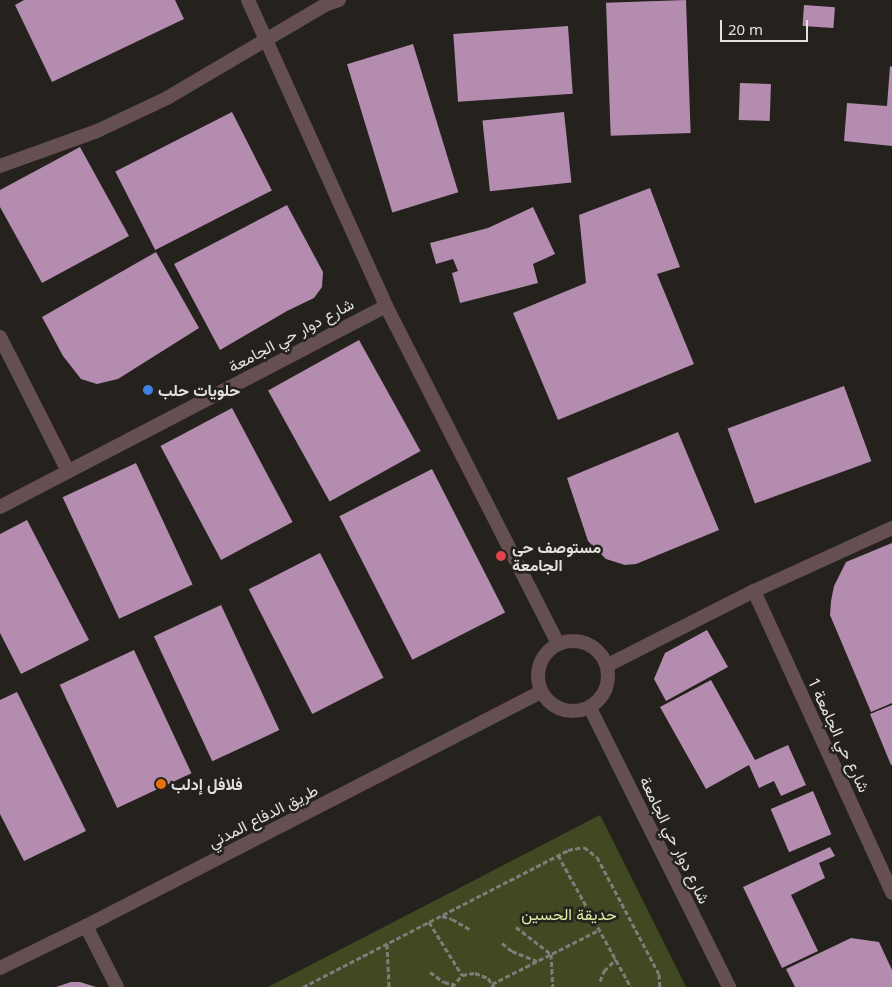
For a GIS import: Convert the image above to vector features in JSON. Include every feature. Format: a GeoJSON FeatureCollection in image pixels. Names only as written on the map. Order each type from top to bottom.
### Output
{"type":"FeatureCollection","features":[{"type":"Feature","properties":{"kind":"street"},"geometry":{"type":"LineString","coordinates":[[248,0],[386,306],[558,644]]}},
{"type":"Feature","properties":{"kind":"street"},"geometry":{"type":"LineString","coordinates":[[0,166],[115,122],[167,98],[325,5],[339,0]]}},
{"type":"Feature","properties":{"kind":"street","name":"شارع دوار حي الجامعة"},"geometry":{"type":"LineString","coordinates":[[0,507],[386,306]]}},
{"type":"Feature","properties":{"kind":"street"},"geometry":{"type":"LineString","coordinates":[[0,337],[68,471]]}},
{"type":"Feature","properties":{"kind":"street"},"geometry":{"type":"LineString","coordinates":[[608,665],[754,591],[892,528]]}},
{"type":"Feature","properties":{"kind":"street","name":"شارع حي الجامعة 1"},"geometry":{"type":"LineString","coordinates":[[754,591],[892,893]]}},
{"type":"Feature","properties":{"kind":"street"},"geometry":{"type":"LineString","coordinates":[[572,640],[587,643],[600,652],[608,665],[609,682],[603,697],[590,708],[576,712],[561,710],[549,702],[541,692],[538,679],[539,665],[547,653],[558,644],[572,640]]}},
{"type":"Feature","properties":{"kind":"street","name":"طريق الدفاع المدني"},"geometry":{"type":"LineString","coordinates":[[0,968],[86,926],[541,692]]}},
{"type":"Feature","properties":{"kind":"street","name":"شارع دوار حي الجامعة"},"geometry":{"type":"LineString","coordinates":[[590,708],[729,987]]}},
{"type":"Feature","properties":{"kind":"street"},"geometry":{"type":"LineString","coordinates":[[86,926],[117,987]]}},
{"type":"Feature","properties":{"kind":"path"},"geometry":{"type":"LineString","coordinates":[[303,987],[558,855],[576,847],[584,847],[597,856],[659,974],[660,987]]}},
{"type":"Feature","properties":{"kind":"path"},"geometry":{"type":"LineString","coordinates":[[558,855],[631,987]]}},
{"type":"Feature","properties":{"kind":"path"},"geometry":{"type":"LineString","coordinates":[[442,916],[452,919],[471,930]]}},
{"type":"Feature","properties":{"kind":"path"},"geometry":{"type":"LineString","coordinates":[[429,922],[462,975]]}},
{"type":"Feature","properties":{"kind":"path"},"geometry":{"type":"LineString","coordinates":[[516,927],[551,954],[553,987]]}},
{"type":"Feature","properties":{"kind":"path"},"geometry":{"type":"LineString","coordinates":[[430,972],[452,986],[462,975],[468,973],[482,974],[493,985],[599,930]]}},
{"type":"Feature","properties":{"kind":"path"},"geometry":{"type":"LineString","coordinates":[[502,943],[512,951],[538,961]]}},
{"type":"Feature","properties":{"kind":"path"},"geometry":{"type":"LineString","coordinates":[[388,944],[389,987]]}},
{"type":"Feature","properties":{"kind":"path"},"geometry":{"type":"LineString","coordinates":[[600,981],[604,971],[616,959]]}},
{"type":"Feature","properties":{"kind":"green space","name":"حديقة الحسين"},"geometry":{"type":"Polygon","coordinates":[[[600,815],[686,987],[268,987],[600,815]]]}},
{"type":"Feature","properties":{"kind":"building"},"geometry":{"type":"Polygon","coordinates":[[[24,0],[175,0],[184,19],[52,82],[15,5],[24,0]]]}},
{"type":"Feature","properties":{"kind":"building"},"geometry":{"type":"Polygon","coordinates":[[[686,0],[691,133],[611,136],[606,3],[686,0]]]}},
{"type":"Feature","properties":{"kind":"building"},"geometry":{"type":"Polygon","coordinates":[[[804,5],[835,7],[833,28],[803,26],[804,5]]]}},
{"type":"Feature","properties":{"kind":"building"},"geometry":{"type":"Polygon","coordinates":[[[568,26],[573,94],[458,102],[453,34],[568,26]]]}},
{"type":"Feature","properties":{"kind":"building"},"geometry":{"type":"Polygon","coordinates":[[[413,44],[458,192],[392,212],[347,64],[413,44]]]}},
{"type":"Feature","properties":{"kind":"building"},"geometry":{"type":"Polygon","coordinates":[[[890,66],[892,67],[892,146],[844,141],[847,103],[887,106],[890,66]]]}},
{"type":"Feature","properties":{"kind":"building"},"geometry":{"type":"Polygon","coordinates":[[[740,83],[771,84],[770,121],[739,120],[740,83]]]}},
{"type":"Feature","properties":{"kind":"building"},"geometry":{"type":"Polygon","coordinates":[[[232,112],[272,190],[155,250],[115,171],[232,112]]]}},
{"type":"Feature","properties":{"kind":"building"},"geometry":{"type":"Polygon","coordinates":[[[564,112],[571,183],[490,191],[482,121],[564,112]]]}},
{"type":"Feature","properties":{"kind":"building"},"geometry":{"type":"Polygon","coordinates":[[[80,147],[129,236],[42,283],[0,207],[0,190],[80,147]]]}},
{"type":"Feature","properties":{"kind":"building"},"geometry":{"type":"Polygon","coordinates":[[[650,188],[680,267],[657,274],[694,364],[558,420],[513,313],[586,283],[579,215],[650,188]]]}},
{"type":"Feature","properties":{"kind":"building"},"geometry":{"type":"Polygon","coordinates":[[[287,205],[323,272],[322,287],[314,298],[287,311],[220,350],[174,264],[287,205]]]}},
{"type":"Feature","properties":{"kind":"building"},"geometry":{"type":"Polygon","coordinates":[[[533,207],[555,254],[533,264],[538,283],[460,303],[452,273],[458,271],[453,259],[436,264],[430,243],[488,228],[533,207]]]}},
{"type":"Feature","properties":{"kind":"building"},"geometry":{"type":"Polygon","coordinates":[[[156,252],[199,328],[118,379],[97,384],[81,379],[63,356],[42,317],[156,252]]]}},
{"type":"Feature","properties":{"kind":"building"},"geometry":{"type":"Polygon","coordinates":[[[359,340],[421,451],[330,501],[268,390],[359,340]]]}},
{"type":"Feature","properties":{"kind":"building"},"geometry":{"type":"Polygon","coordinates":[[[844,386],[871,461],[755,504],[727,428],[844,386]]]}},
{"type":"Feature","properties":{"kind":"building"},"geometry":{"type":"Polygon","coordinates":[[[232,408],[293,522],[221,560],[160,446],[232,408]]]}},
{"type":"Feature","properties":{"kind":"building"},"geometry":{"type":"Polygon","coordinates":[[[678,432],[719,530],[636,564],[625,565],[606,559],[588,541],[567,478],[678,432]]]}},
{"type":"Feature","properties":{"kind":"building"},"geometry":{"type":"Polygon","coordinates":[[[136,463],[193,584],[119,619],[63,497],[136,463]]]}},
{"type":"Feature","properties":{"kind":"building"},"geometry":{"type":"Polygon","coordinates":[[[432,469],[505,612],[412,660],[339,516],[432,469]]]}},
{"type":"Feature","properties":{"kind":"building"},"geometry":{"type":"Polygon","coordinates":[[[27,520],[89,640],[21,674],[0,633],[0,534],[27,520]]]}},
{"type":"Feature","properties":{"kind":"building"},"geometry":{"type":"Polygon","coordinates":[[[892,543],[892,703],[871,712],[830,615],[831,601],[834,586],[846,562],[892,543]]]}},
{"type":"Feature","properties":{"kind":"building"},"geometry":{"type":"Polygon","coordinates":[[[320,553],[384,678],[312,714],[249,589],[320,553]]]}},
{"type":"Feature","properties":{"kind":"building"},"geometry":{"type":"Polygon","coordinates":[[[221,605],[279,730],[212,761],[154,636],[221,605]]]}},
{"type":"Feature","properties":{"kind":"building"},"geometry":{"type":"Polygon","coordinates":[[[707,630],[728,667],[666,701],[654,679],[665,653],[707,630]]]}},
{"type":"Feature","properties":{"kind":"building"},"geometry":{"type":"Polygon","coordinates":[[[134,650],[191,773],[117,808],[60,685],[134,650]]]}},
{"type":"Feature","properties":{"kind":"building"},"geometry":{"type":"Polygon","coordinates":[[[711,680],[755,760],[788,745],[806,785],[781,796],[774,781],[759,788],[749,765],[706,789],[660,707],[711,680]]]}},
{"type":"Feature","properties":{"kind":"building"},"geometry":{"type":"Polygon","coordinates":[[[17,692],[86,831],[24,861],[0,814],[0,700],[17,692]]]}},
{"type":"Feature","properties":{"kind":"building"},"geometry":{"type":"Polygon","coordinates":[[[892,705],[892,765],[891,765],[870,714],[892,705]]]}},
{"type":"Feature","properties":{"kind":"building"},"geometry":{"type":"Polygon","coordinates":[[[813,791],[831,834],[789,852],[771,809],[813,791]]]}},
{"type":"Feature","properties":{"kind":"building"},"geometry":{"type":"Polygon","coordinates":[[[830,847],[835,856],[819,863],[825,878],[791,895],[818,951],[782,968],[743,887],[830,847]]]}},
{"type":"Feature","properties":{"kind":"building"},"geometry":{"type":"Polygon","coordinates":[[[851,938],[879,942],[892,970],[892,987],[795,987],[786,969],[851,938]]]}},
{"type":"Feature","properties":{"kind":"building"},"geometry":{"type":"Polygon","coordinates":[[[71,982],[80,982],[96,987],[56,987],[71,982]]]}},
{"type":"Feature","properties":{"kind":"place","name":"حلويات حلب"},"geometry":{"type":"Point","coordinates":[148,390]}},
{"type":"Feature","properties":{"kind":"place","name":"مستوصف حي الجامعة"},"geometry":{"type":"Point","coordinates":[501,556]}},
{"type":"Feature","properties":{"kind":"place","name":"فلافل إدلب"},"geometry":{"type":"Point","coordinates":[161,784]}}]}
